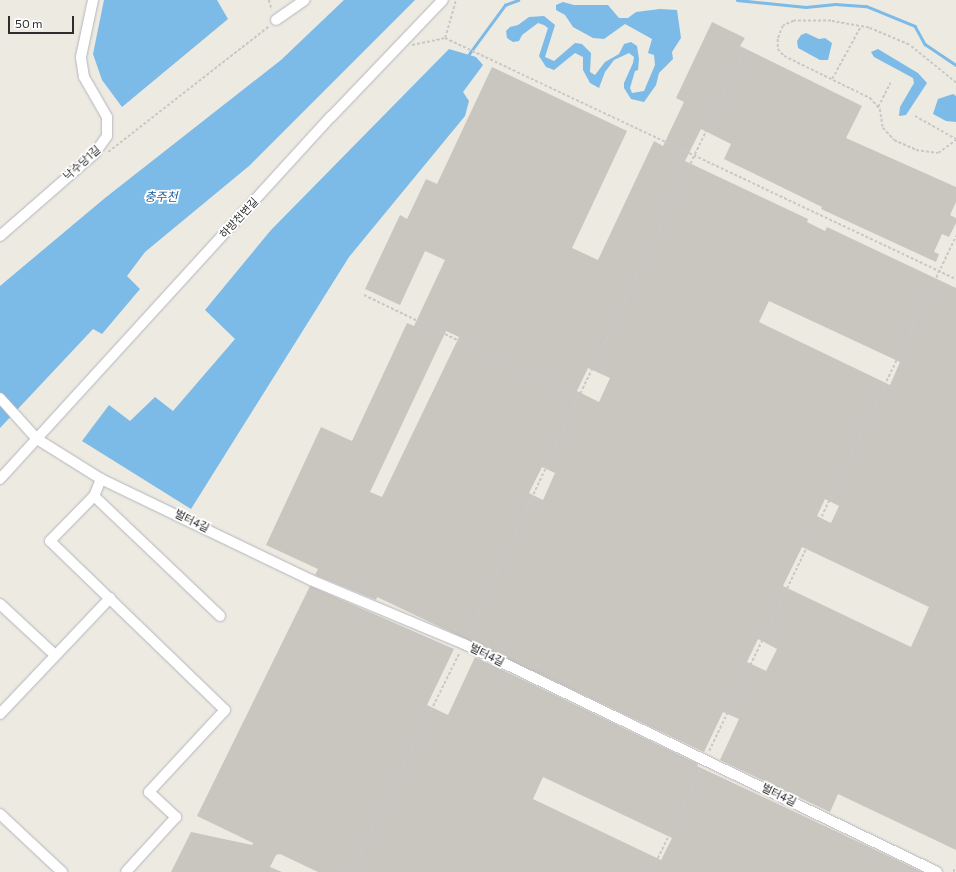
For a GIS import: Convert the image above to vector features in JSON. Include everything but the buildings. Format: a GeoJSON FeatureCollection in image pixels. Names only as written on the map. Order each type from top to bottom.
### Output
{"type":"FeatureCollection","features":[{"type":"Feature","properties":{"kind":"street","name":"낙수당1길"},"geometry":{"type":"LineString","coordinates":[[0,236],[95,153],[107,136],[107,117],[84,77],[81,57],[93,0]]}},
{"type":"Feature","properties":{"kind":"street"},"geometry":{"type":"LineString","coordinates":[[276,20],[305,0]]}},
{"type":"Feature","properties":{"kind":"street","name":"하방천변길"},"geometry":{"type":"LineString","coordinates":[[0,479],[395,49],[443,0]]}},
{"type":"Feature","properties":{"kind":"street","name":"벌터4길"},"geometry":{"type":"LineString","coordinates":[[0,398],[37,439],[101,479],[311,580],[464,644],[937,872]]}},
{"type":"Feature","properties":{"kind":"street"},"geometry":{"type":"LineString","coordinates":[[101,479],[94,496],[50,541],[225,710],[149,792],[176,817],[126,872]]}},
{"type":"Feature","properties":{"kind":"street"},"geometry":{"type":"LineString","coordinates":[[94,496],[220,616]]}},
{"type":"Feature","properties":{"kind":"street"},"geometry":{"type":"LineString","coordinates":[[0,714],[110,598]]}},
{"type":"Feature","properties":{"kind":"street"},"geometry":{"type":"LineString","coordinates":[[0,604],[55,655]]}},
{"type":"Feature","properties":{"kind":"street"},"geometry":{"type":"LineString","coordinates":[[0,814],[62,872]]}},
{"type":"Feature","properties":{"kind":"path"},"geometry":{"type":"LineString","coordinates":[[104,156],[276,20],[269,0]]}},
{"type":"Feature","properties":{"kind":"path"},"geometry":{"type":"LineString","coordinates":[[445,38],[456,0]]}},
{"type":"Feature","properties":{"kind":"path"},"geometry":{"type":"LineString","coordinates":[[915,116],[956,139],[938,153],[916,150],[894,140],[883,128],[878,107],[870,98],[784,56],[778,49],[778,39],[783,26],[794,21],[816,21],[861,26],[909,45],[956,83]]}},
{"type":"Feature","properties":{"kind":"path"},"geometry":{"type":"LineString","coordinates":[[832,79],[861,26]]}},
{"type":"Feature","properties":{"kind":"path"},"geometry":{"type":"LineString","coordinates":[[395,49],[445,38],[956,279]]}},
{"type":"Feature","properties":{"kind":"path"},"geometry":{"type":"LineString","coordinates":[[351,872],[464,644],[578,398],[745,49]]}},
{"type":"Feature","properties":{"kind":"path"},"geometry":{"type":"LineString","coordinates":[[878,107],[890,83]]}},
{"type":"Feature","properties":{"kind":"path"},"geometry":{"type":"LineString","coordinates":[[651,872],[956,236]]}},
{"type":"Feature","properties":{"kind":"path"},"geometry":{"type":"LineString","coordinates":[[364,295],[578,398]]}},
{"type":"Feature","properties":{"kind":"path"},"geometry":{"type":"LineString","coordinates":[[954,872],[956,867]]}},
{"type":"Feature","properties":{"kind":"water"},"geometry":{"type":"Polygon","coordinates":[[[104,0],[217,0],[228,19],[122,107],[102,80],[93,54],[104,0]]]}},
{"type":"Feature","properties":{"kind":"water","name":"충주천"},"geometry":{"type":"Polygon","coordinates":[[[344,0],[415,0],[249,166],[145,252],[127,276],[140,289],[102,334],[93,329],[0,428],[0,286],[105,198],[281,60],[344,0]]]}},
{"type":"Feature","properties":{"kind":"water"},"geometry":{"type":"Polygon","coordinates":[[[563,2],[574,5],[608,5],[619,18],[628,18],[636,12],[660,9],[677,10],[681,38],[672,52],[673,59],[659,73],[656,85],[644,102],[631,99],[624,88],[624,83],[633,63],[634,57],[629,53],[614,60],[605,72],[599,88],[590,83],[583,70],[583,57],[575,53],[554,70],[546,67],[539,56],[548,28],[544,25],[538,23],[522,35],[519,41],[513,42],[507,38],[506,31],[510,27],[518,25],[529,17],[544,16],[555,25],[545,57],[554,61],[575,43],[582,44],[591,53],[590,72],[595,75],[605,62],[619,54],[624,44],[631,42],[637,46],[639,59],[638,70],[635,71],[630,88],[632,93],[644,91],[655,65],[654,55],[648,53],[652,39],[625,24],[604,39],[593,38],[573,27],[565,15],[556,10],[556,5],[563,2]]]}},
{"type":"Feature","properties":{"kind":"water"},"geometry":{"type":"Polygon","coordinates":[[[806,33],[819,39],[825,38],[832,43],[828,60],[820,60],[798,48],[797,41],[801,35],[806,33]]]}},
{"type":"Feature","properties":{"kind":"water"},"geometry":{"type":"Polygon","coordinates":[[[449,49],[476,57],[483,65],[463,92],[469,101],[465,116],[349,257],[191,509],[82,441],[109,405],[130,421],[155,397],[173,411],[235,339],[205,310],[271,230],[449,49]]]}},
{"type":"Feature","properties":{"kind":"water"},"geometry":{"type":"Polygon","coordinates":[[[878,49],[918,73],[927,83],[906,115],[899,116],[900,107],[914,83],[913,78],[874,57],[871,52],[878,49]]]}},
{"type":"Feature","properties":{"kind":"water"},"geometry":{"type":"Polygon","coordinates":[[[953,94],[956,96],[956,122],[946,121],[933,114],[938,99],[953,94]]]}},
{"type":"Feature","properties":{"kind":"waterway"},"geometry":{"type":"LineString","coordinates":[[469,54],[505,5],[518,0]]}},
{"type":"Feature","properties":{"kind":"waterway"},"geometry":{"type":"LineString","coordinates":[[737,0],[806,7],[835,4],[866,6],[915,26],[925,44],[956,65]]}}]}
